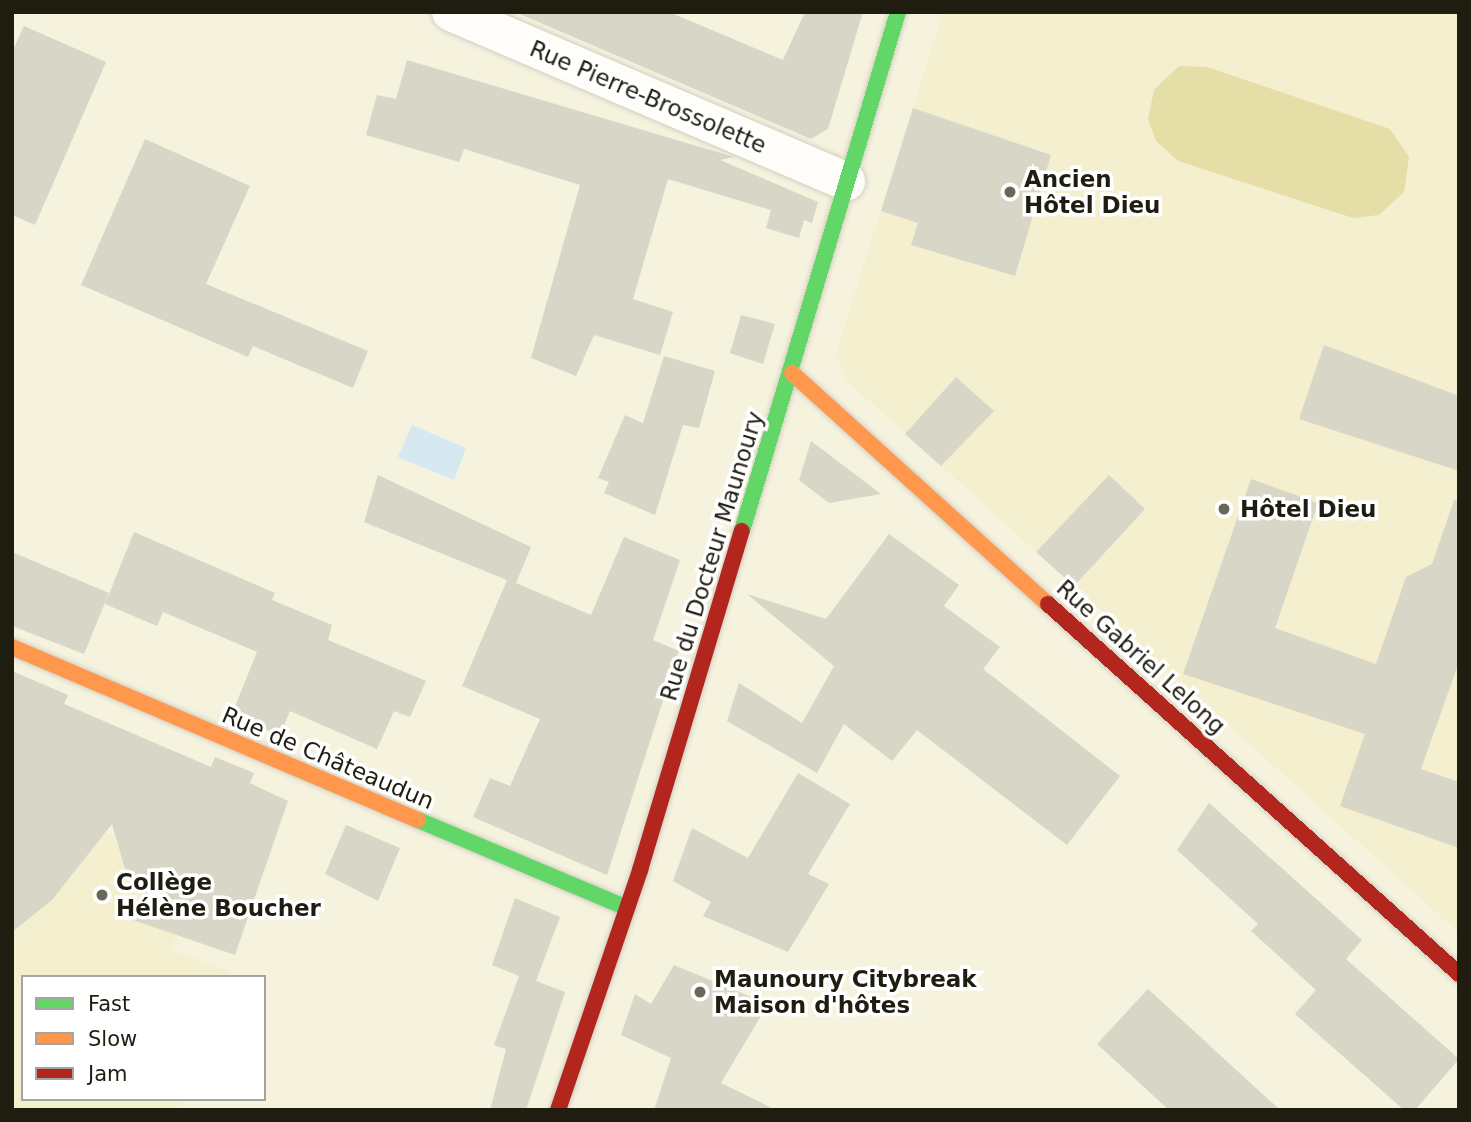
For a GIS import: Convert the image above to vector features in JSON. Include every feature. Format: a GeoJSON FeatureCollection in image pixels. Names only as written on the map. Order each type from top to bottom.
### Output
{"type":"FeatureCollection","features":[{"type":"Feature","properties":{"kind":"street","name":"Rue Pierre-Brossolette"},"geometry":{"type":"LineString","coordinates":[[451,12],[846,181]]}},
{"type":"Feature","properties":{"kind":"street","name":"Rue du Docteur Maunoury"},"geometry":{"type":"LineString","coordinates":[[558,1110],[627,908],[793,373],[846,181],[898,12]]}},
{"type":"Feature","properties":{"kind":"street","name":"Rue Gabriel Lelong"},"geometry":{"type":"LineString","coordinates":[[793,373],[1459,974]]}},
{"type":"Feature","properties":{"kind":"street","name":"Rue de Châteaudun"},"geometry":{"type":"LineString","coordinates":[[12,647],[627,908]]}},
{"type":"Feature","properties":{"kind":"shaded area","name":"Hôtel Dieu"},"geometry":{"type":"Polygon","coordinates":[[[943,12],[1459,12],[1459,933],[846,380],[836,353],[943,12]]]}},
{"type":"Feature","properties":{"kind":"shaded area"},"geometry":{"type":"Polygon","coordinates":[[[1179,66],[1207,67],[1390,129],[1409,157],[1404,192],[1379,215],[1353,218],[1178,161],[1156,141],[1148,119],[1154,90],[1179,66]]]}},
{"type":"Feature","properties":{"kind":"shaded area"},"geometry":{"type":"Polygon","coordinates":[[[412,425],[466,448],[454,480],[398,457],[412,425]]]}},
{"type":"Feature","properties":{"kind":"shaded area","name":"Collège Hélène Boucher"},"geometry":{"type":"Polygon","coordinates":[[[12,682],[136,735],[97,830],[199,873],[171,950],[229,971],[228,975],[21,975],[21,1101],[184,1101],[182,1110],[12,1110],[12,682]]]}},
{"type":"Feature","properties":{"kind":"building"},"geometry":{"type":"Polygon","coordinates":[[[515,12],[669,12],[783,60],[805,12],[863,12],[828,129],[811,139],[515,12]]]}},
{"type":"Feature","properties":{"kind":"building"},"geometry":{"type":"Polygon","coordinates":[[[24,26],[106,62],[35,225],[12,215],[12,52],[24,26]]]}},
{"type":"Feature","properties":{"kind":"building"},"geometry":{"type":"Polygon","coordinates":[[[407,60],[734,157],[720,160],[818,202],[812,223],[804,220],[799,238],[766,228],[771,210],[668,179],[633,299],[673,312],[660,355],[594,335],[576,376],[531,358],[580,185],[464,149],[459,162],[366,135],[377,95],[396,99],[407,60]]]}},
{"type":"Feature","properties":{"kind":"building","name":"Ancien Hôtel Dieu"},"geometry":{"type":"Polygon","coordinates":[[[913,108],[1051,155],[1015,276],[911,245],[918,223],[881,211],[913,108]]]}},
{"type":"Feature","properties":{"kind":"building"},"geometry":{"type":"Polygon","coordinates":[[[145,139],[250,186],[206,284],[368,351],[353,388],[253,346],[248,357],[81,285],[145,139]]]}},
{"type":"Feature","properties":{"kind":"building"},"geometry":{"type":"Polygon","coordinates":[[[741,315],[775,324],[763,364],[730,353],[741,315]]]}},
{"type":"Feature","properties":{"kind":"building"},"geometry":{"type":"Polygon","coordinates":[[[1324,345],[1459,396],[1459,471],[1299,419],[1324,345]]]}},
{"type":"Feature","properties":{"kind":"building"},"geometry":{"type":"Polygon","coordinates":[[[664,356],[715,371],[699,428],[683,425],[655,515],[604,493],[609,482],[598,478],[625,415],[643,423],[664,356]]]}},
{"type":"Feature","properties":{"kind":"building"},"geometry":{"type":"Polygon","coordinates":[[[956,377],[994,411],[941,466],[905,434],[956,377]]]}},
{"type":"Feature","properties":{"kind":"building"},"geometry":{"type":"Polygon","coordinates":[[[811,441],[881,494],[829,503],[799,480],[811,441]]]}},
{"type":"Feature","properties":{"kind":"building"},"geometry":{"type":"Polygon","coordinates":[[[378,475],[531,547],[516,583],[591,615],[624,537],[680,560],[653,640],[679,651],[607,875],[473,817],[490,778],[510,786],[540,719],[462,686],[507,580],[364,522],[378,475]]]}},
{"type":"Feature","properties":{"kind":"building"},"geometry":{"type":"Polygon","coordinates":[[[1109,475],[1145,509],[1074,586],[1036,552],[1109,475]]]}},
{"type":"Feature","properties":{"kind":"building"},"geometry":{"type":"Polygon","coordinates":[[[1251,479],[1318,503],[1275,628],[1376,664],[1406,577],[1432,564],[1454,500],[1459,501],[1459,662],[1421,769],[1459,782],[1459,848],[1340,806],[1365,734],[1183,674],[1251,479]]]}},
{"type":"Feature","properties":{"kind":"building"},"geometry":{"type":"Polygon","coordinates":[[[134,532],[275,593],[272,600],[332,625],[328,640],[426,681],[410,717],[394,711],[377,749],[290,711],[280,735],[231,716],[257,652],[163,612],[157,626],[105,604],[134,532]]]}},
{"type":"Feature","properties":{"kind":"building"},"geometry":{"type":"Polygon","coordinates":[[[889,534],[959,585],[944,606],[1000,647],[983,669],[1120,776],[1067,845],[917,730],[892,761],[844,724],[817,773],[727,721],[739,683],[802,723],[834,666],[747,594],[826,619],[889,534]]]}},
{"type":"Feature","properties":{"kind":"building"},"geometry":{"type":"Polygon","coordinates":[[[12,552],[109,593],[84,654],[12,626],[12,552]]]}},
{"type":"Feature","properties":{"kind":"building"},"geometry":{"type":"Polygon","coordinates":[[[12,671],[68,695],[64,704],[211,767],[215,757],[254,773],[250,783],[288,801],[235,955],[133,920],[143,895],[127,876],[112,824],[52,900],[12,932],[12,671]]]}},
{"type":"Feature","properties":{"kind":"building"},"geometry":{"type":"Polygon","coordinates":[[[798,773],[850,804],[808,874],[829,884],[788,952],[703,916],[711,902],[673,881],[692,828],[748,858],[798,773]]]}},
{"type":"Feature","properties":{"kind":"building"},"geometry":{"type":"Polygon","coordinates":[[[1209,803],[1362,940],[1346,959],[1459,1059],[1415,1110],[1404,1110],[1295,1014],[1316,990],[1251,931],[1258,924],[1177,850],[1209,803]]]}},
{"type":"Feature","properties":{"kind":"building"},"geometry":{"type":"Polygon","coordinates":[[[346,825],[400,848],[378,901],[325,874],[346,825]]]}},
{"type":"Feature","properties":{"kind":"building"},"geometry":{"type":"Polygon","coordinates":[[[515,898],[560,917],[536,981],[565,992],[526,1110],[490,1110],[506,1049],[494,1045],[519,976],[492,965],[515,898]]]}},
{"type":"Feature","properties":{"kind":"building"},"geometry":{"type":"Polygon","coordinates":[[[674,965],[768,1004],[721,1083],[776,1110],[654,1110],[671,1058],[621,1035],[635,994],[651,1004],[674,965]]]}},
{"type":"Feature","properties":{"kind":"building"},"geometry":{"type":"Polygon","coordinates":[[[1148,989],[1280,1110],[1169,1110],[1097,1044],[1148,989]]]}},
{"type":"Feature","properties":{"kind":"traffic: fast"},"geometry":{"type":"LineString","coordinates":[[742,531],[898,12]]}},
{"type":"Feature","properties":{"kind":"traffic: fast"},"geometry":{"type":"LineString","coordinates":[[418,820],[627,908]]}},
{"type":"Feature","properties":{"kind":"traffic: slow"},"geometry":{"type":"LineString","coordinates":[[792,373],[1048,604]]}},
{"type":"Feature","properties":{"kind":"traffic: slow"},"geometry":{"type":"LineString","coordinates":[[12,647],[418,820]]}},
{"type":"Feature","properties":{"kind":"traffic: jam"},"geometry":{"type":"LineString","coordinates":[[558,1110],[640,870],[742,531]]}},
{"type":"Feature","properties":{"kind":"traffic: jam"},"geometry":{"type":"LineString","coordinates":[[1048,604],[1459,974]]}},
{"type":"Feature","properties":{"kind":"place","name":"Ancien Hôtel Dieu"},"geometry":{"type":"Point","coordinates":[1010,192]}},
{"type":"Feature","properties":{"kind":"place","name":"Hôtel Dieu"},"geometry":{"type":"Point","coordinates":[1224,509]}},
{"type":"Feature","properties":{"kind":"place","name":"Collège Hélène Boucher"},"geometry":{"type":"Point","coordinates":[102,895]}},
{"type":"Feature","properties":{"kind":"place","name":"Maunoury Citybreak Maison d'hôtes"},"geometry":{"type":"Point","coordinates":[700,992]}}]}
